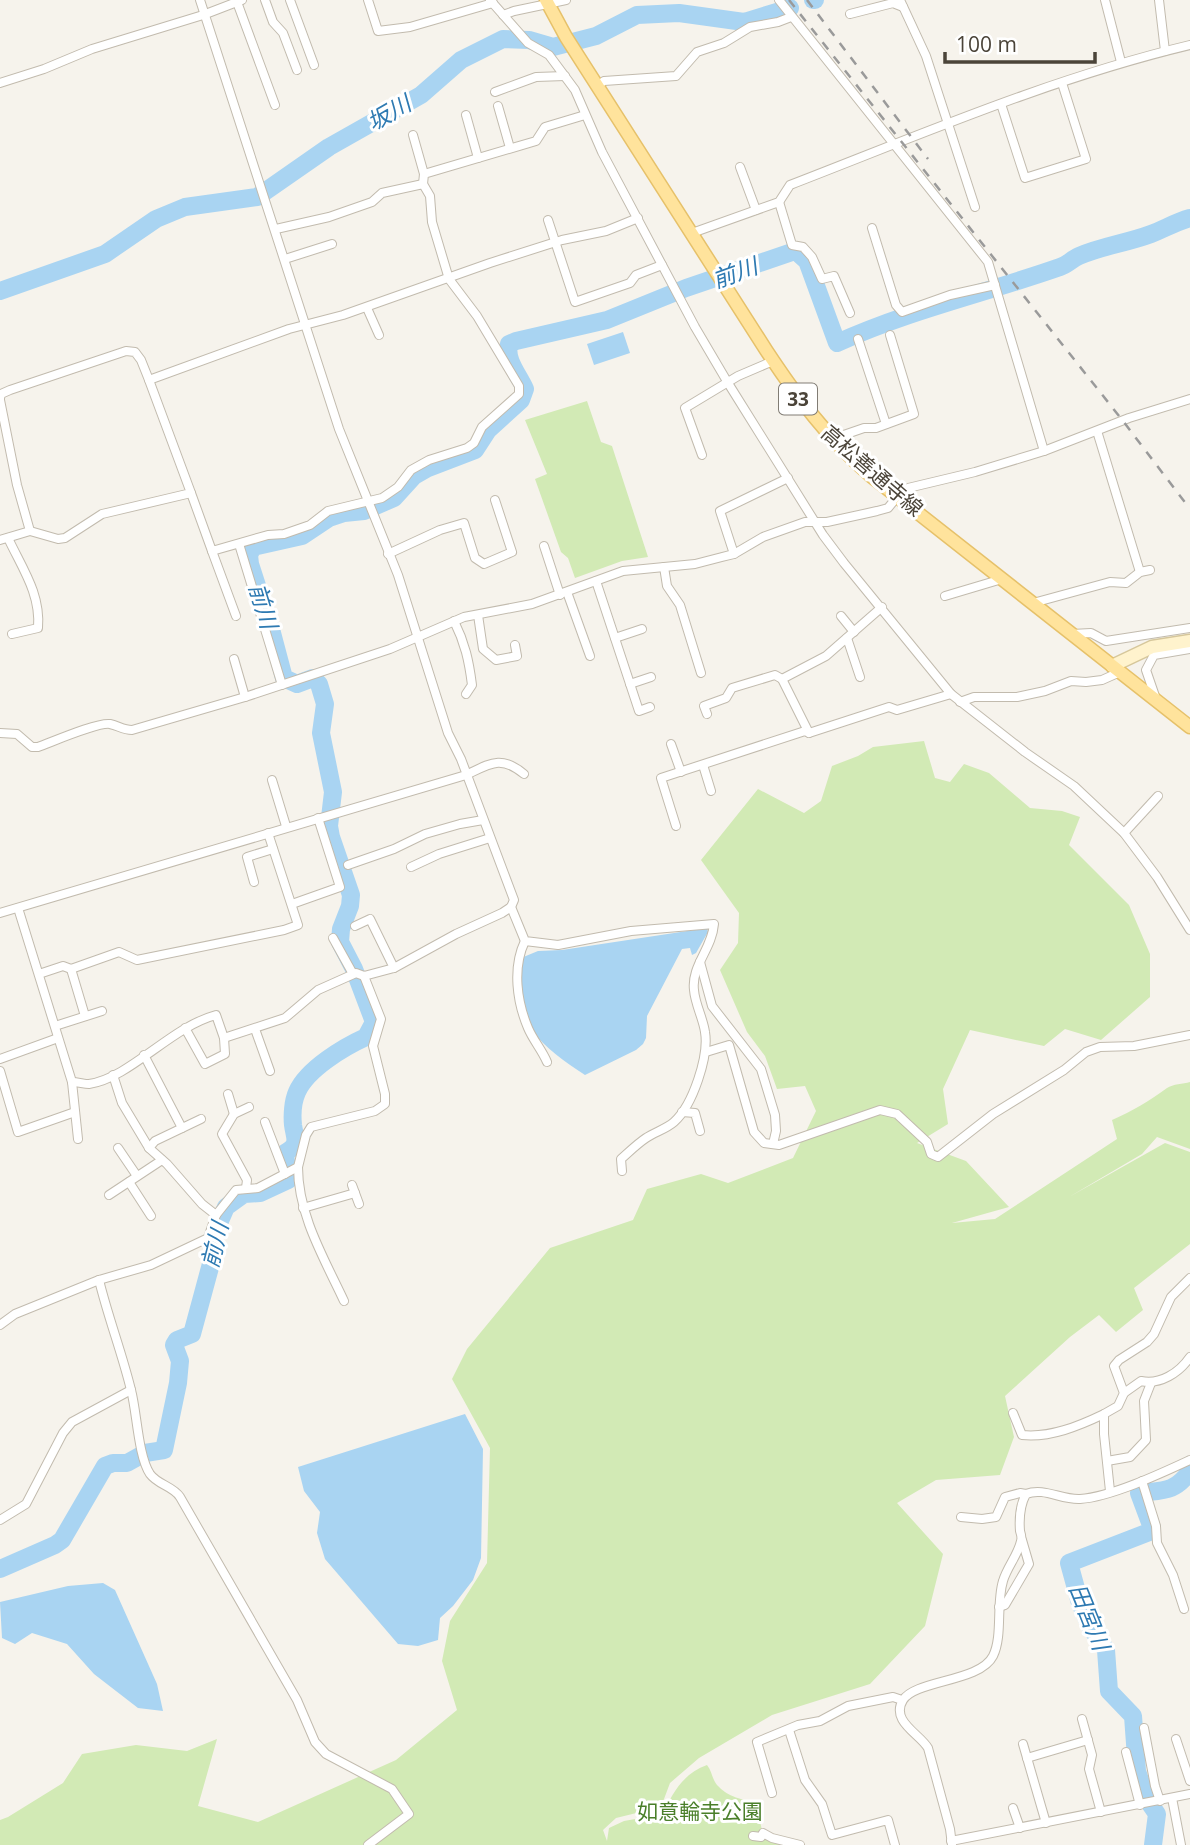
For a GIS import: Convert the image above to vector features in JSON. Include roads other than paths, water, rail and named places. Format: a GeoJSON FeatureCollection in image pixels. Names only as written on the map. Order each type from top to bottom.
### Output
{"type":"FeatureCollection","features":[{"type":"Feature","properties":{"kind":"main road","name":"高松善通寺線"},"geometry":{"type":"LineString","coordinates":[[547,2],[566,37],[797,398],[846,455],[1190,727]]}},
{"type":"Feature","properties":{"kind":"main road"},"geometry":{"type":"LineString","coordinates":[[1116,669],[1152,647],[1187,644]]}},
{"type":"Feature","properties":{"kind":"street"},"geometry":{"type":"LineString","coordinates":[[200,0],[340,429],[402,586],[448,733],[461,759],[513,900],[511,907],[525,941],[518,955],[517,983],[528,1029],[547,1062]]}},
{"type":"Feature","properties":{"kind":"street"},"geometry":{"type":"LineString","coordinates":[[265,0],[273,22],[284,33],[297,70]]}},
{"type":"Feature","properties":{"kind":"street"},"geometry":{"type":"LineString","coordinates":[[290,0],[314,65]]}},
{"type":"Feature","properties":{"kind":"street"},"geometry":{"type":"LineString","coordinates":[[368,0],[379,31],[410,27],[491,2],[528,43],[549,55],[575,90],[585,115],[662,265],[728,383],[844,563],[951,694],[1073,786],[1124,833],[1157,877],[1190,930]]}},
{"type":"Feature","properties":{"kind":"street"},"geometry":{"type":"LineString","coordinates":[[503,15],[547,2],[566,0]]}},
{"type":"Feature","properties":{"kind":"street"},"geometry":{"type":"LineString","coordinates":[[779,0],[988,262],[1044,451]]}},
{"type":"Feature","properties":{"kind":"street"},"geometry":{"type":"LineString","coordinates":[[1105,0],[1121,62]]}},
{"type":"Feature","properties":{"kind":"street"},"geometry":{"type":"LineString","coordinates":[[1159,0],[1165,51]]}},
{"type":"Feature","properties":{"kind":"street"},"geometry":{"type":"LineString","coordinates":[[0,83],[44,69],[92,48],[203,15],[239,1],[275,104]]}},
{"type":"Feature","properties":{"kind":"street"},"geometry":{"type":"LineString","coordinates":[[850,14],[893,3],[901,4],[926,56],[975,207]]}},
{"type":"Feature","properties":{"kind":"street"},"geometry":{"type":"LineString","coordinates":[[597,86],[604,82],[676,76],[697,52],[724,43],[750,27],[791,17]]}},
{"type":"Feature","properties":{"kind":"street"},"geometry":{"type":"LineString","coordinates":[[692,233],[779,202],[790,185],[949,122],[1121,62],[1190,45]]}},
{"type":"Feature","properties":{"kind":"street"},"geometry":{"type":"LineString","coordinates":[[495,92],[536,77],[565,76]]}},
{"type":"Feature","properties":{"kind":"street"},"geometry":{"type":"LineString","coordinates":[[1001,104],[1025,178],[1086,159],[1062,83]]}},
{"type":"Feature","properties":{"kind":"street"},"geometry":{"type":"LineString","coordinates":[[498,106],[510,148]]}},
{"type":"Feature","properties":{"kind":"street"},"geometry":{"type":"LineString","coordinates":[[466,115],[478,158]]}},
{"type":"Feature","properties":{"kind":"street"},"geometry":{"type":"LineString","coordinates":[[424,174],[536,141],[545,127],[585,115]]}},
{"type":"Feature","properties":{"kind":"street"},"geometry":{"type":"LineString","coordinates":[[212,551],[268,535],[284,534],[310,525],[328,511],[382,498],[398,487],[411,470],[429,460],[467,448],[474,443],[482,427],[519,394],[519,386],[477,316],[449,279],[432,222],[430,196],[423,184],[424,174],[413,135]]}},
{"type":"Feature","properties":{"kind":"street"},"geometry":{"type":"LineString","coordinates":[[740,167],[755,210]]}},
{"type":"Feature","properties":{"kind":"street"},"geometry":{"type":"LineString","coordinates":[[276,229],[329,217],[372,202],[382,193],[423,184]]}},
{"type":"Feature","properties":{"kind":"street"},"geometry":{"type":"LineString","coordinates":[[779,202],[792,245],[803,247],[812,257],[822,279],[834,276],[850,313]]}},
{"type":"Feature","properties":{"kind":"street"},"geometry":{"type":"LineString","coordinates":[[149,380],[305,325],[367,308],[555,243],[606,231],[638,218]]}},
{"type":"Feature","properties":{"kind":"street"},"geometry":{"type":"LineString","coordinates":[[548,220],[575,302],[630,283],[636,275],[662,265]]}},
{"type":"Feature","properties":{"kind":"street"},"geometry":{"type":"LineString","coordinates":[[872,228],[896,305],[902,312],[950,295],[995,285]]}},
{"type":"Feature","properties":{"kind":"street"},"geometry":{"type":"LineString","coordinates":[[285,259],[332,244]]}},
{"type":"Feature","properties":{"kind":"street"},"geometry":{"type":"LineString","coordinates":[[367,308],[379,335]]}},
{"type":"Feature","properties":{"kind":"street"},"geometry":{"type":"LineString","coordinates":[[832,439],[864,428],[876,428],[914,414],[890,335]]}},
{"type":"Feature","properties":{"kind":"street"},"geometry":{"type":"LineString","coordinates":[[858,339],[886,424]]}},
{"type":"Feature","properties":{"kind":"street"},"geometry":{"type":"LineString","coordinates":[[30,531],[1,412],[1,394],[126,351],[135,352],[149,380],[236,616]]}},
{"type":"Feature","properties":{"kind":"street"},"geometry":{"type":"LineString","coordinates":[[702,455],[685,408],[773,361]]}},
{"type":"Feature","properties":{"kind":"street"},"geometry":{"type":"LineString","coordinates":[[0,733],[17,734],[32,747],[38,747],[109,724],[132,730],[245,697],[390,649],[454,621],[520,607],[623,571],[695,564],[734,554],[782,529],[805,522],[827,522],[888,508],[908,488],[975,472],[1044,451],[1190,399]]}},
{"type":"Feature","properties":{"kind":"street"},"geometry":{"type":"LineString","coordinates":[[1097,431],[1140,572]]}},
{"type":"Feature","properties":{"kind":"street"},"geometry":{"type":"LineString","coordinates":[[734,554],[720,512],[788,478]]}},
{"type":"Feature","properties":{"kind":"street"},"geometry":{"type":"LineString","coordinates":[[12,634],[38,628],[40,613],[38,601],[4,539],[30,531],[58,539],[65,538],[102,514],[191,493]]}},
{"type":"Feature","properties":{"kind":"street"},"geometry":{"type":"LineString","coordinates":[[388,554],[440,530],[464,523],[475,558],[484,564],[488,560],[512,552],[495,500]]}},
{"type":"Feature","properties":{"kind":"street"},"geometry":{"type":"LineString","coordinates":[[239,544],[282,685]]}},
{"type":"Feature","properties":{"kind":"street"},"geometry":{"type":"LineString","coordinates":[[544,546],[590,656]]}},
{"type":"Feature","properties":{"kind":"street"},"geometry":{"type":"LineString","coordinates":[[664,567],[667,586],[680,605],[701,673]]}},
{"type":"Feature","properties":{"kind":"street"},"geometry":{"type":"LineString","coordinates":[[1033,603],[1110,582],[1126,583],[1140,572],[1150,570]]}},
{"type":"Feature","properties":{"kind":"street"},"geometry":{"type":"LineString","coordinates":[[945,596],[1002,579]]}},
{"type":"Feature","properties":{"kind":"street"},"geometry":{"type":"LineString","coordinates":[[596,581],[639,711],[650,707]]}},
{"type":"Feature","properties":{"kind":"street"},"geometry":{"type":"LineString","coordinates":[[782,679],[826,656],[882,607]]}},
{"type":"Feature","properties":{"kind":"street"},"geometry":{"type":"LineString","coordinates":[[478,615],[483,649],[496,660],[517,656],[515,645]]}},
{"type":"Feature","properties":{"kind":"street"},"geometry":{"type":"LineString","coordinates":[[841,616],[850,635],[860,677]]}},
{"type":"Feature","properties":{"kind":"street"},"geometry":{"type":"LineString","coordinates":[[454,621],[464,639],[469,657],[472,685],[466,694]]}},
{"type":"Feature","properties":{"kind":"street"},"geometry":{"type":"LineString","coordinates":[[1072,634],[1091,633],[1107,641],[1190,628]]}},
{"type":"Feature","properties":{"kind":"street"},"geometry":{"type":"LineString","coordinates":[[615,638],[642,629]]}},
{"type":"Feature","properties":{"kind":"street"},"geometry":{"type":"LineString","coordinates":[[1157,701],[1146,670],[1154,655],[1187,644]]}},
{"type":"Feature","properties":{"kind":"street"},"geometry":{"type":"LineString","coordinates":[[234,659],[245,697]]}},
{"type":"Feature","properties":{"kind":"street"},"geometry":{"type":"LineString","coordinates":[[960,702],[974,697],[1017,697],[1045,691],[1071,681],[1102,680],[1116,669]]}},
{"type":"Feature","properties":{"kind":"street"},"geometry":{"type":"LineString","coordinates":[[701,696],[705,710],[726,698],[732,688],[775,675],[782,679],[809,733]]}},
{"type":"Feature","properties":{"kind":"street"},"geometry":{"type":"LineString","coordinates":[[630,684],[651,677]]}},
{"type":"Feature","properties":{"kind":"street"},"geometry":{"type":"LineString","coordinates":[[676,826],[661,778],[805,731],[809,733],[889,707],[897,710],[951,694]]}},
{"type":"Feature","properties":{"kind":"street"},"geometry":{"type":"LineString","coordinates":[[671,744],[681,772]]}},
{"type":"Feature","properties":{"kind":"street"},"geometry":{"type":"LineString","coordinates":[[0,913],[466,775],[498,761],[513,765],[524,774]]}},
{"type":"Feature","properties":{"kind":"street"},"geometry":{"type":"LineString","coordinates":[[703,765],[711,791]]}},
{"type":"Feature","properties":{"kind":"street"},"geometry":{"type":"LineString","coordinates":[[272,780],[286,827]]}},
{"type":"Feature","properties":{"kind":"street"},"geometry":{"type":"LineString","coordinates":[[1124,833],[1158,796]]}},
{"type":"Feature","properties":{"kind":"street"},"geometry":{"type":"LineString","coordinates":[[292,904],[340,887],[318,818]]}},
{"type":"Feature","properties":{"kind":"street"},"geometry":{"type":"LineString","coordinates":[[348,865],[394,849],[425,834],[483,820]]}},
{"type":"Feature","properties":{"kind":"street"},"geometry":{"type":"LineString","coordinates":[[39,974],[63,966],[71,969],[119,952],[137,960],[298,925],[268,833]]}},
{"type":"Feature","properties":{"kind":"street"},"geometry":{"type":"LineString","coordinates":[[411,867],[439,854],[490,838]]}},
{"type":"Feature","properties":{"kind":"street"},"geometry":{"type":"LineString","coordinates":[[254,882],[247,858],[273,849]]}},
{"type":"Feature","properties":{"kind":"street"},"geometry":{"type":"LineString","coordinates":[[225,1038],[285,1018],[318,990],[354,974],[364,976],[394,968],[511,907]]}},
{"type":"Feature","properties":{"kind":"street"},"geometry":{"type":"LineString","coordinates":[[18,908],[72,1082],[78,1139]]}},
{"type":"Feature","properties":{"kind":"street"},"geometry":{"type":"LineString","coordinates":[[355,926],[370,919],[394,968]]}},
{"type":"Feature","properties":{"kind":"street"},"geometry":{"type":"LineString","coordinates":[[525,941],[558,945],[631,931],[714,924],[713,939],[695,970],[694,990],[705,1033],[706,1052],[696,1083],[682,1112],[673,1123],[645,1139],[621,1159],[622,1171]]}},
{"type":"Feature","properties":{"kind":"street"},"geometry":{"type":"LineString","coordinates":[[333,938],[354,974]]}},
{"type":"Feature","properties":{"kind":"street"},"geometry":{"type":"LineString","coordinates":[[700,962],[712,1006],[761,1069],[775,1115],[773,1144]]}},
{"type":"Feature","properties":{"kind":"street"},"geometry":{"type":"LineString","coordinates":[[71,969],[85,1016]]}},
{"type":"Feature","properties":{"kind":"street"},"geometry":{"type":"LineString","coordinates":[[344,1301],[316,1244],[303,1208],[298,1190],[298,1167],[306,1135],[311,1127],[375,1111],[385,1104],[373,1046],[380,1019],[364,976]]}},
{"type":"Feature","properties":{"kind":"street"},"geometry":{"type":"LineString","coordinates":[[55,1026],[102,1011]]}},
{"type":"Feature","properties":{"kind":"street"},"geometry":{"type":"LineString","coordinates":[[72,1082],[88,1084],[113,1075],[185,1028],[216,1015],[225,1038],[225,1054],[205,1064],[185,1028]]}},
{"type":"Feature","properties":{"kind":"street"},"geometry":{"type":"LineString","coordinates":[[255,1029],[270,1071]]}},
{"type":"Feature","properties":{"kind":"street"},"geometry":{"type":"LineString","coordinates":[[706,1052],[729,1045],[754,1132],[764,1143],[779,1145],[880,1110],[897,1114],[927,1142],[931,1154],[938,1157],[993,1114],[1064,1070],[1086,1052],[1100,1047],[1134,1046],[1190,1035]]}},
{"type":"Feature","properties":{"kind":"street"},"geometry":{"type":"LineString","coordinates":[[0,1059],[58,1038]]}},
{"type":"Feature","properties":{"kind":"street"},"geometry":{"type":"LineString","coordinates":[[144,1055],[182,1128]]}},
{"type":"Feature","properties":{"kind":"street"},"geometry":{"type":"LineString","coordinates":[[0,1071],[18,1132],[75,1112]]}},
{"type":"Feature","properties":{"kind":"street"},"geometry":{"type":"LineString","coordinates":[[113,1075],[122,1103],[149,1148],[202,1204],[216,1215]]}},
{"type":"Feature","properties":{"kind":"street"},"geometry":{"type":"LineString","coordinates":[[228,1094],[234,1114]]}},
{"type":"Feature","properties":{"kind":"street"},"geometry":{"type":"LineString","coordinates":[[246,1188],[247,1181],[222,1134],[234,1114],[248,1107]]}},
{"type":"Feature","properties":{"kind":"street"},"geometry":{"type":"LineString","coordinates":[[682,1112],[695,1113],[700,1131]]}},
{"type":"Feature","properties":{"kind":"street"},"geometry":{"type":"LineString","coordinates":[[149,1148],[155,1142],[201,1119]]}},
{"type":"Feature","properties":{"kind":"street"},"geometry":{"type":"LineString","coordinates":[[265,1122],[285,1174]]}},
{"type":"Feature","properties":{"kind":"street"},"geometry":{"type":"LineString","coordinates":[[118,1148],[151,1216]]}},
{"type":"Feature","properties":{"kind":"street"},"geometry":{"type":"LineString","coordinates":[[109,1195],[162,1160]]}},
{"type":"Feature","properties":{"kind":"street"},"geometry":{"type":"LineString","coordinates":[[0,1325],[15,1314],[99,1280],[151,1265],[208,1238],[216,1215],[236,1190],[258,1188],[298,1167]]}},
{"type":"Feature","properties":{"kind":"street"},"geometry":{"type":"LineString","coordinates":[[303,1208],[353,1189],[359,1204]]}},
{"type":"Feature","properties":{"kind":"street"},"geometry":{"type":"LineString","coordinates":[[1124,1393],[1114,1366],[1154,1334],[1171,1297],[1190,1278]]}},
{"type":"Feature","properties":{"kind":"street"},"geometry":{"type":"LineString","coordinates":[[99,1280],[131,1390],[149,1472],[158,1482],[177,1492],[297,1700],[315,1742],[327,1754],[392,1789],[409,1814],[368,1845]]}},
{"type":"Feature","properties":{"kind":"street"},"geometry":{"type":"LineString","coordinates":[[1013,1413],[1022,1435],[1036,1437],[1082,1424],[1118,1406],[1124,1393],[1140,1381],[1151,1383],[1174,1373],[1190,1357]]}},
{"type":"Feature","properties":{"kind":"street"},"geometry":{"type":"LineString","coordinates":[[1107,1461],[1130,1457],[1146,1440],[1144,1401],[1151,1383]]}},
{"type":"Feature","properties":{"kind":"street"},"geometry":{"type":"LineString","coordinates":[[0,1520],[26,1504],[63,1433],[72,1422],[131,1390]]}},
{"type":"Feature","properties":{"kind":"street"},"geometry":{"type":"LineString","coordinates":[[1104,1414],[1110,1491]]}},
{"type":"Feature","properties":{"kind":"street"},"geometry":{"type":"LineString","coordinates":[[961,1517],[996,1517],[1005,1497],[1020,1493],[1034,1491],[1081,1499],[1110,1491],[1144,1488],[1190,1460]]}},
{"type":"Feature","properties":{"kind":"street"},"geometry":{"type":"LineString","coordinates":[[1144,1488],[1156,1526],[1157,1542],[1173,1575],[1184,1609]]}},
{"type":"Feature","properties":{"kind":"street"},"geometry":{"type":"LineString","coordinates":[[999,1607],[1005,1605],[1029,1564],[1022,1540],[1021,1510],[1026,1494]]}},
{"type":"Feature","properties":{"kind":"street"},"geometry":{"type":"LineString","coordinates":[[1022,1540],[1003,1580],[993,1656],[986,1665],[911,1693],[902,1700],[900,1713],[905,1725],[923,1740],[928,1748],[950,1829],[951,1843],[979,1841],[1020,1828],[1190,1794]]}},
{"type":"Feature","properties":{"kind":"street"},"geometry":{"type":"LineString","coordinates":[[772,1793],[757,1742],[798,1725],[820,1721],[848,1706],[893,1697],[902,1700]]}},
{"type":"Feature","properties":{"kind":"street"},"geometry":{"type":"LineString","coordinates":[[1082,1719],[1092,1755],[1089,1769],[1101,1812]]}},
{"type":"Feature","properties":{"kind":"street"},"geometry":{"type":"LineString","coordinates":[[1144,1728],[1154,1786],[1151,1803]]}},
{"type":"Feature","properties":{"kind":"street"},"geometry":{"type":"LineString","coordinates":[[789,1730],[805,1780],[822,1804],[832,1835],[888,1819],[895,1845]]}},
{"type":"Feature","properties":{"kind":"street"},"geometry":{"type":"LineString","coordinates":[[1176,1739],[1190,1781]]}},
{"type":"Feature","properties":{"kind":"street"},"geometry":{"type":"LineString","coordinates":[[1027,1758],[1088,1741]]}},
{"type":"Feature","properties":{"kind":"street"},"geometry":{"type":"LineString","coordinates":[[1023,1744],[1046,1823]]}},
{"type":"Feature","properties":{"kind":"street"},"geometry":{"type":"LineString","coordinates":[[1126,1752],[1151,1803]]}},
{"type":"Feature","properties":{"kind":"street"},"geometry":{"type":"LineString","coordinates":[[1172,1798],[1181,1845]]}},
{"type":"Feature","properties":{"kind":"street"},"geometry":{"type":"LineString","coordinates":[[1013,1808],[1020,1828]]}},
{"type":"Feature","properties":{"kind":"street"},"geometry":{"type":"LineString","coordinates":[[753,1836],[761,1837],[763,1833],[800,1845]]}},
{"type":"Feature","properties":{"kind":"water"},"geometry":{"type":"Polygon","coordinates":[[[623,332],[630,353],[594,365],[587,344],[623,332]]]}},
{"type":"Feature","properties":{"kind":"water"},"geometry":{"type":"Polygon","coordinates":[[[707,928],[708,932],[696,953],[692,955],[690,948],[682,949],[647,1016],[646,1038],[636,1050],[585,1075],[563,1060],[531,1029],[523,1005],[521,958],[538,951],[562,950],[707,928]]]}},
{"type":"Feature","properties":{"kind":"water"},"geometry":{"type":"Polygon","coordinates":[[[465,1414],[483,1449],[481,1558],[473,1580],[440,1618],[438,1640],[418,1646],[398,1644],[325,1559],[317,1533],[320,1512],[304,1491],[298,1467],[465,1414]]]}},
{"type":"Feature","properties":{"kind":"water"},"geometry":{"type":"Polygon","coordinates":[[[103,1583],[115,1590],[157,1684],[163,1711],[138,1708],[94,1674],[67,1644],[32,1633],[15,1644],[2,1638],[0,1602],[68,1586],[103,1583]]]}},
{"type":"Feature","properties":{"kind":"waterway","name":"坂川"},"geometry":{"type":"LineString","coordinates":[[0,291],[105,254],[156,219],[185,207],[257,197],[329,147],[421,95],[461,60],[503,39],[529,40],[553,47],[596,36],[637,15],[679,13],[744,22],[790,8]]}},
{"type":"Feature","properties":{"kind":"waterway","name":"前川"},"geometry":{"type":"LineString","coordinates":[[0,1569],[62,1540],[105,1466],[127,1463],[145,1453],[164,1450],[178,1383],[180,1361],[174,1345],[177,1340],[192,1334],[215,1249],[213,1237],[226,1207],[244,1194],[260,1193],[288,1180],[289,1167],[285,1153],[293,1147],[295,1141],[293,1113],[297,1092],[317,1067],[366,1037],[374,1022],[354,969],[340,942],[351,895],[329,826],[333,792],[321,733],[325,704],[319,684],[313,678],[297,684],[284,678],[250,564],[249,555],[253,547],[302,536],[329,518],[364,511],[394,498],[414,476],[475,450],[488,430],[521,400],[525,389],[508,350],[509,344],[516,341],[607,320],[686,288],[797,252],[807,261],[837,343],[920,311],[1060,267],[1076,257],[1142,237],[1190,218]]}},
{"type":"Feature","properties":{"kind":"waterway","name":"田宮川"},"geometry":{"type":"LineString","coordinates":[[1153,1845],[1157,1814],[1146,1798],[1137,1771],[1133,1716],[1109,1691],[1106,1650],[1090,1626],[1080,1603],[1069,1563],[1149,1532],[1152,1528],[1139,1493],[1173,1487],[1190,1471]]}},
{"type":"Feature","properties":{"kind":"railway"},"geometry":{"type":"LineString","coordinates":[[789,0],[1190,509]]}},
{"type":"Feature","properties":{"kind":"railway"},"geometry":{"type":"LineString","coordinates":[[807,0],[928,159]]}},
{"type":"Feature","properties":{"kind":"park label","name":"如意輪寺公園"},"geometry":{"type":"Point","coordinates":[700,1812]}}]}
